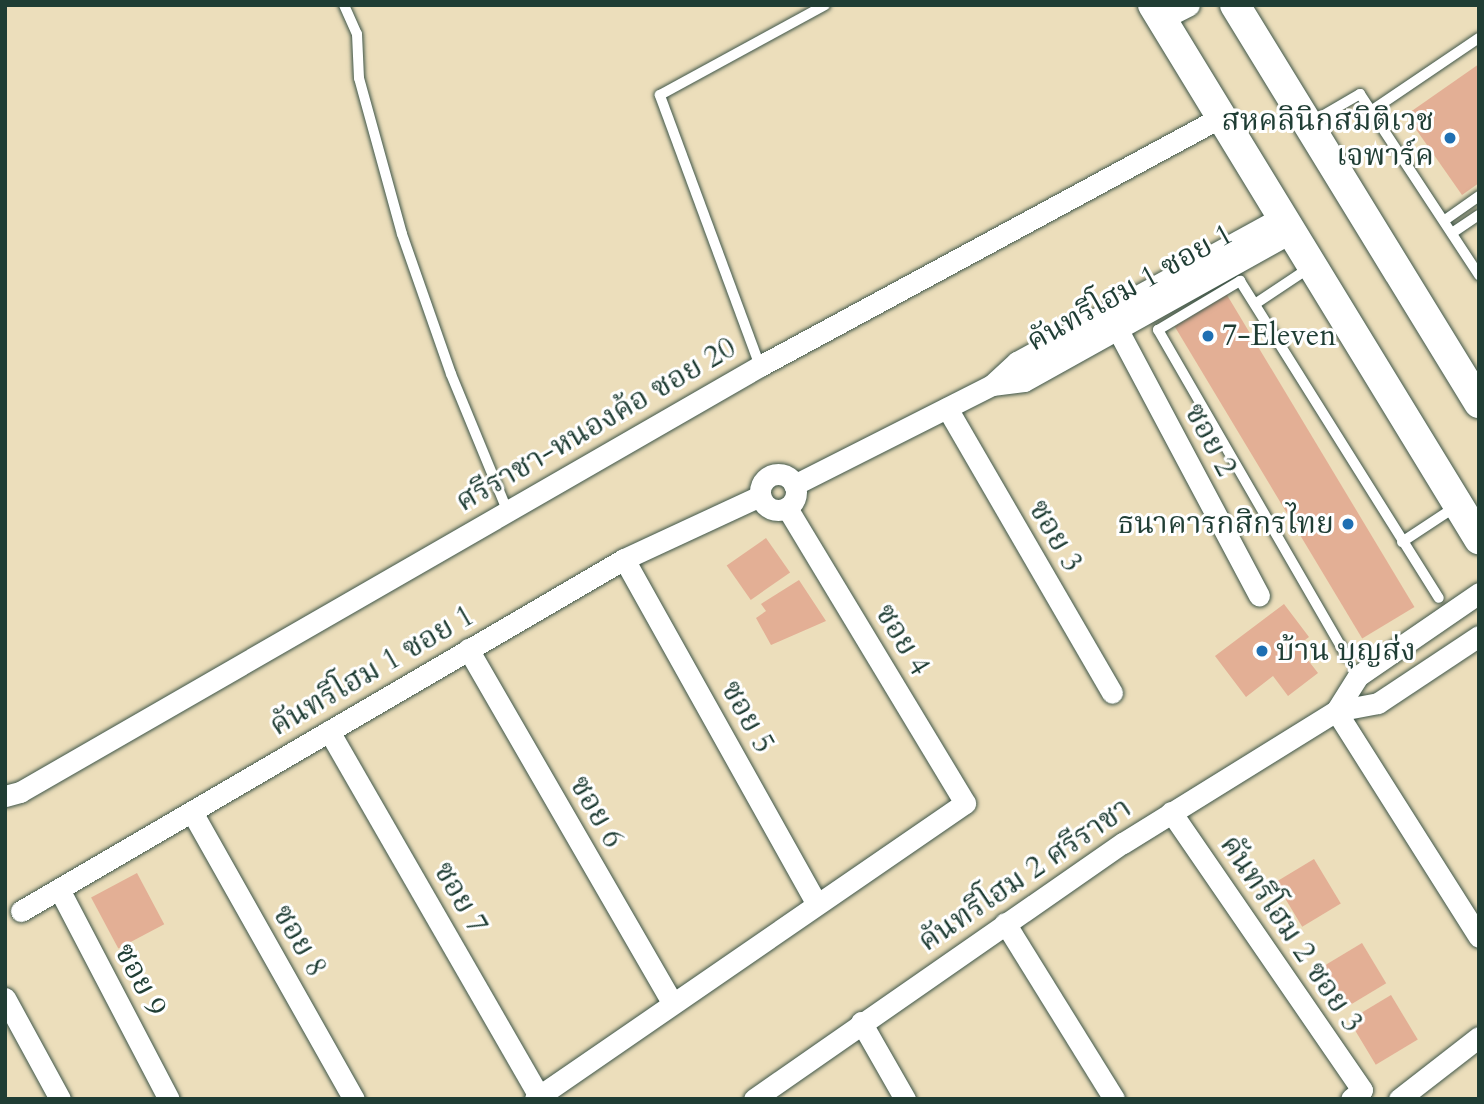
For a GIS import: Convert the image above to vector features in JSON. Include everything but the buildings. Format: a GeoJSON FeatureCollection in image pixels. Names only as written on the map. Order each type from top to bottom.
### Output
{"type":"FeatureCollection","features":[{"type":"Feature","properties":{"kind":"main road"},"geometry":{"type":"LineString","coordinates":[[1235,5],[1478,401]]}},
{"type":"Feature","properties":{"kind":"main road"},"geometry":{"type":"LineString","coordinates":[[1158,12],[1314,264],[1479,539]]}},
{"type":"Feature","properties":{"kind":"street"},"geometry":{"type":"LineString","coordinates":[[1158,12],[1189,5]]}},
{"type":"Feature","properties":{"kind":"street","name":"ศรีราชา-หนองค้อ ซอย 20"},"geometry":{"type":"LineString","coordinates":[[5,796],[20,792],[760,366],[1223,116]]}},
{"type":"Feature","properties":{"kind":"street","name":"คันทรีโฮม 1 ซอย 1"},"geometry":{"type":"LineString","coordinates":[[794,485],[992,385],[1024,381],[1113,321],[1289,224]]}},
{"type":"Feature","properties":{"kind":"street","name":"ซอย 2"},"geometry":{"type":"LineString","coordinates":[[1113,321],[1259,595]]}},
{"type":"Feature","properties":{"kind":"street","name":"ซอย 3"},"geometry":{"type":"LineString","coordinates":[[947,408],[1112,693]]}},
{"type":"Feature","properties":{"kind":"street"},"geometry":{"type":"LineString","coordinates":[[772,475],[788,478],[796,493],[787,508],[771,509],[760,496],[765,480],[772,475]]}},
{"type":"Feature","properties":{"kind":"street","name":"คันทรีโฮม 1 ซอย 1"},"geometry":{"type":"LineString","coordinates":[[22,911],[624,559],[760,496]]}},
{"type":"Feature","properties":{"kind":"street","name":"ซอย 4"},"geometry":{"type":"LineString","coordinates":[[787,508],[965,803],[817,904]]}},
{"type":"Feature","properties":{"kind":"street","name":"ซอย 5"},"geometry":{"type":"LineString","coordinates":[[624,559],[817,904]]}},
{"type":"Feature","properties":{"kind":"street","name":"คันทรีโฮม 2 ศรีราชา"},"geometry":{"type":"LineString","coordinates":[[1336,711],[1358,676],[1479,593]]}},
{"type":"Feature","properties":{"kind":"street","name":"คันทรีโฮม 2 ศรีราชา"},"geometry":{"type":"LineString","coordinates":[[754,1099],[861,1022],[1171,812],[1336,711],[1378,703],[1479,636]]}},
{"type":"Feature","properties":{"kind":"street","name":"ซอย 6"},"geometry":{"type":"LineString","coordinates":[[468,649],[672,1003]]}},
{"type":"Feature","properties":{"kind":"street"},"geometry":{"type":"LineString","coordinates":[[1336,711],[1479,937]]}},
{"type":"Feature","properties":{"kind":"street","name":"ซอย 7"},"geometry":{"type":"LineString","coordinates":[[329,731],[537,1097]]}},
{"type":"Feature","properties":{"kind":"street","name":"ซอย 8"},"geometry":{"type":"LineString","coordinates":[[192,812],[354,1099]]}},
{"type":"Feature","properties":{"kind":"street","name":"คันทรีโฮม 2 ซอย 3"},"geometry":{"type":"LineString","coordinates":[[1171,812],[1357,1095]]}},
{"type":"Feature","properties":{"kind":"street","name":"ซอย 9"},"geometry":{"type":"LineString","coordinates":[[59,890],[169,1099]]}},
{"type":"Feature","properties":{"kind":"street"},"geometry":{"type":"LineString","coordinates":[[537,1097],[817,904]]}},
{"type":"Feature","properties":{"kind":"street"},"geometry":{"type":"LineString","coordinates":[[1005,923],[1114,1099]]}},
{"type":"Feature","properties":{"kind":"street"},"geometry":{"type":"LineString","coordinates":[[5,998],[60,1099]]}},
{"type":"Feature","properties":{"kind":"street"},"geometry":{"type":"LineString","coordinates":[[861,1022],[905,1099]]}},
{"type":"Feature","properties":{"kind":"street"},"geometry":{"type":"LineString","coordinates":[[1399,1099],[1479,1037]]}},
{"type":"Feature","properties":{"kind":"lane"},"geometry":{"type":"LineString","coordinates":[[344,5],[356,34],[359,78],[402,234],[451,374],[507,510]]}},
{"type":"Feature","properties":{"kind":"lane"},"geometry":{"type":"LineString","coordinates":[[760,366],[660,95],[825,5]]}},
{"type":"Feature","properties":{"kind":"lane"},"geometry":{"type":"LineString","coordinates":[[1371,111],[1479,38]]}},
{"type":"Feature","properties":{"kind":"lane"},"geometry":{"type":"LineString","coordinates":[[1308,124],[1360,94],[1479,275]]}},
{"type":"Feature","properties":{"kind":"lane"},"geometry":{"type":"LineString","coordinates":[[1445,220],[1479,196]]}},
{"type":"Feature","properties":{"kind":"lane"},"geometry":{"type":"LineString","coordinates":[[1452,233],[1479,215]]}},
{"type":"Feature","properties":{"kind":"lane"},"geometry":{"type":"LineString","coordinates":[[1255,304],[1314,264]]}},
{"type":"Feature","properties":{"kind":"lane"},"geometry":{"type":"LineString","coordinates":[[1347,657],[1158,330],[1240,281],[1439,598]]}},
{"type":"Feature","properties":{"kind":"lane"},"geometry":{"type":"LineString","coordinates":[[1402,542],[1457,505]]}},
{"type":"Feature","properties":{"kind":"place","name":"สหคลินิกสมิติเวช เจพาร์ค"},"geometry":{"type":"Point","coordinates":[1450,138]}},
{"type":"Feature","properties":{"kind":"place","name":"7-Eleven"},"geometry":{"type":"Point","coordinates":[1208,336]}},
{"type":"Feature","properties":{"kind":"place","name":"ธนาคารกสิกรไทย"},"geometry":{"type":"Point","coordinates":[1348,524]}},
{"type":"Feature","properties":{"kind":"place","name":"บ้าน บุญส่ง"},"geometry":{"type":"Point","coordinates":[1262,651]}}]}
